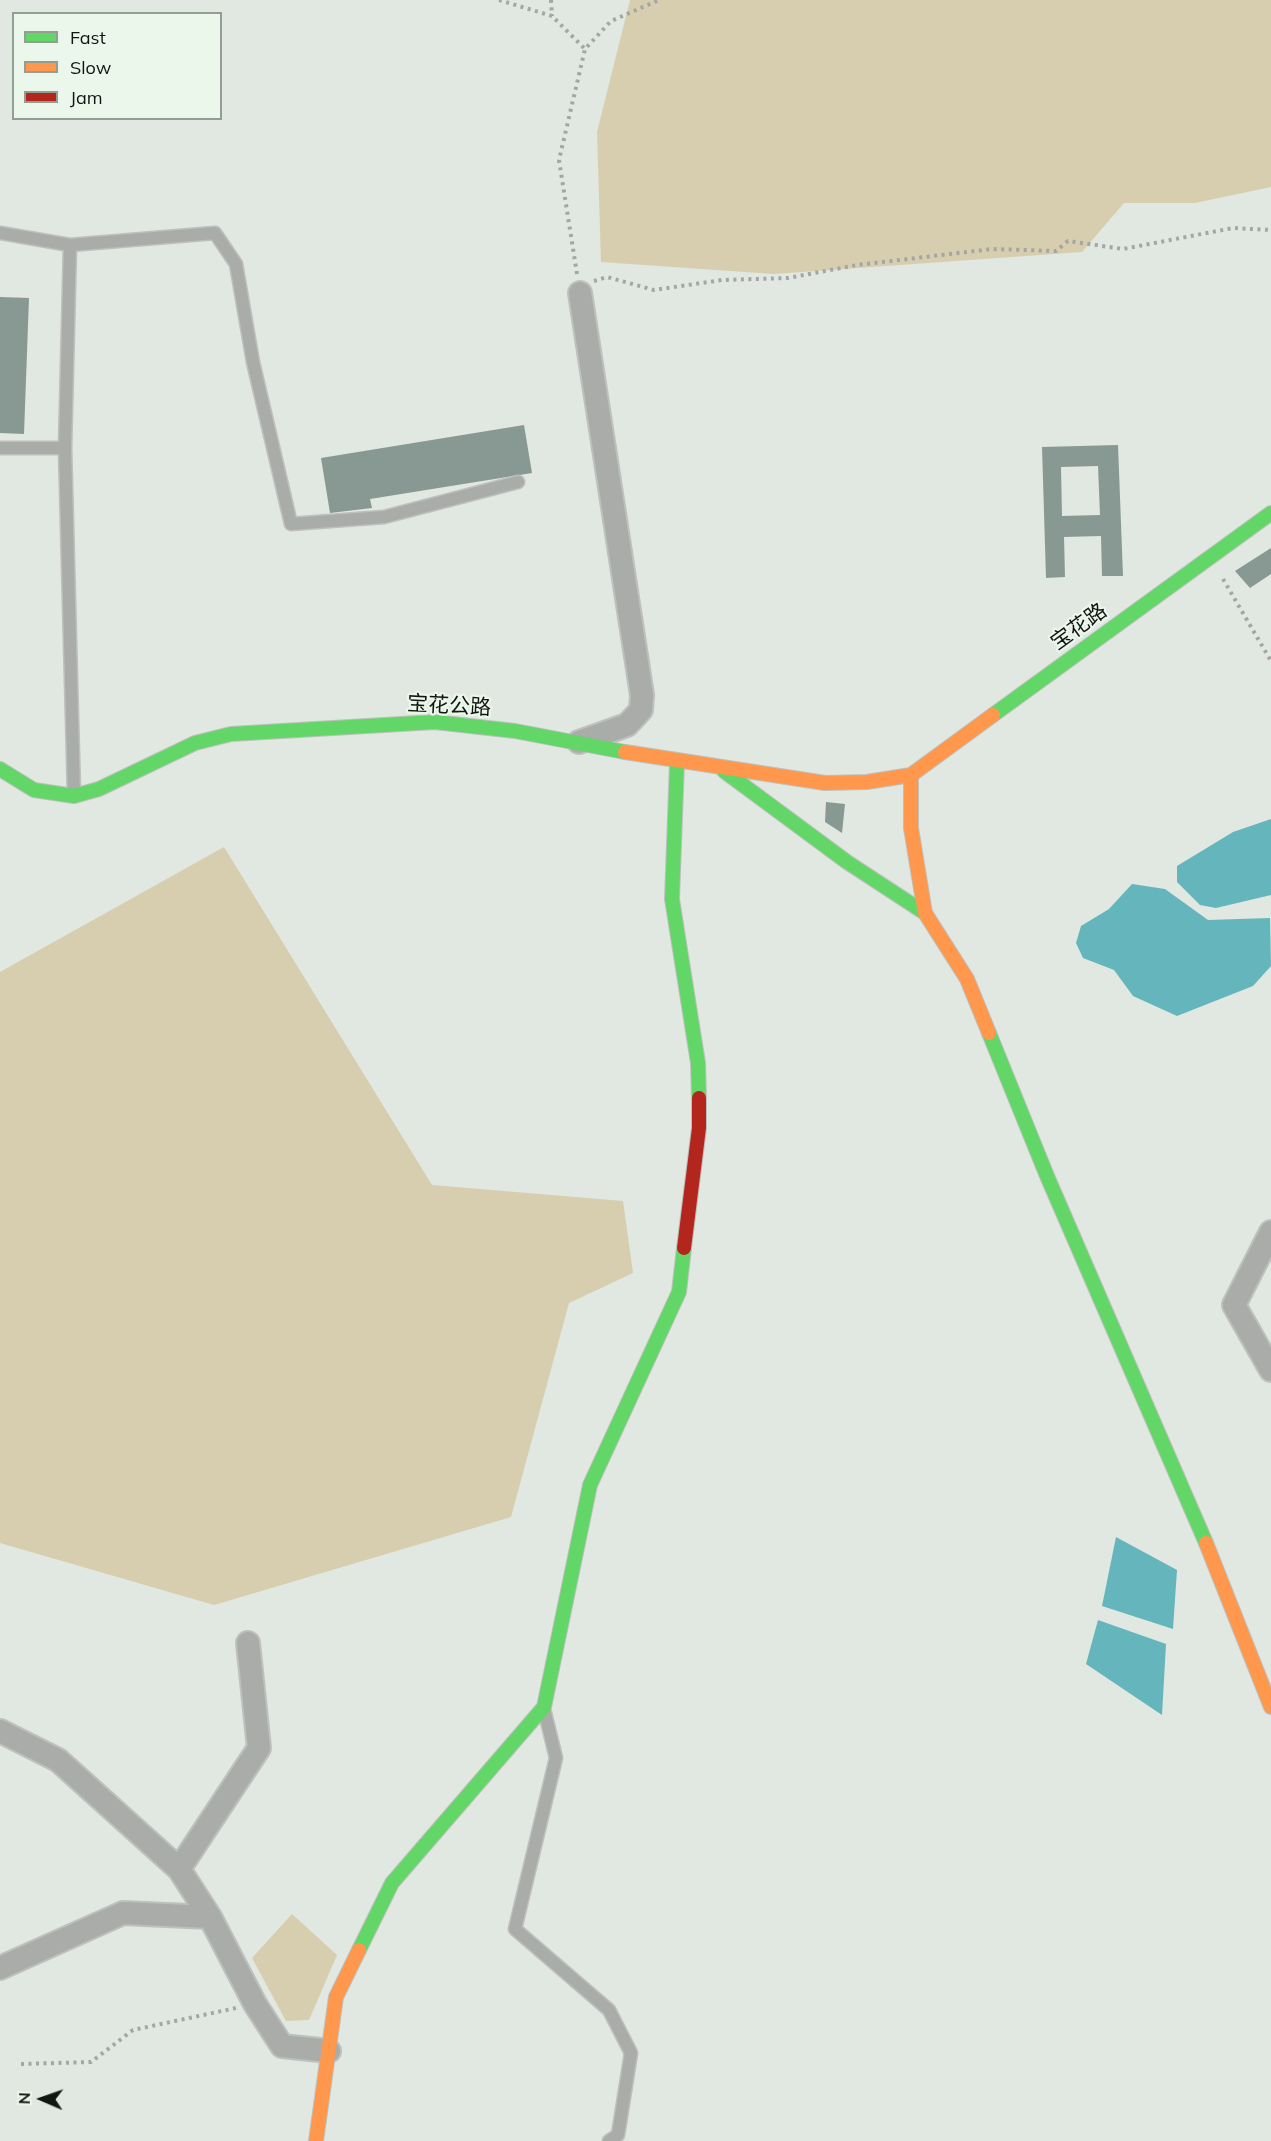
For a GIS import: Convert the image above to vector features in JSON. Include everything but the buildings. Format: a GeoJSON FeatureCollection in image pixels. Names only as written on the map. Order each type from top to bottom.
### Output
{"type":"FeatureCollection","features":[{"type":"Feature","properties":{"kind":"street"},"geometry":{"type":"LineString","coordinates":[[577,742],[627,725],[641,710],[642,695],[579,290]]}},
{"type":"Feature","properties":{"kind":"street","name":"宝花路"},"geometry":{"type":"LineString","coordinates":[[911,775],[1271,513]]}},
{"type":"Feature","properties":{"kind":"street","name":"宝花公路"},"geometry":{"type":"LineString","coordinates":[[0,769],[34,790],[74,796],[99,789],[195,743],[231,734],[435,722],[515,731],[677,762],[825,783],[867,782],[911,775]]}},
{"type":"Feature","properties":{"kind":"street"},"geometry":{"type":"LineString","coordinates":[[316,2141],[336,1997],[392,1883],[544,1707],[590,1485],[679,1292],[699,1128],[698,1063],[672,899],[677,762]]}},
{"type":"Feature","properties":{"kind":"street"},"geometry":{"type":"LineString","coordinates":[[722,769],[847,862],[925,913]]}},
{"type":"Feature","properties":{"kind":"street"},"geometry":{"type":"LineString","coordinates":[[911,775],[911,828],[925,913],[967,979],[1047,1176],[1210,1551],[1271,1707]]}},
{"type":"Feature","properties":{"kind":"street"},"geometry":{"type":"LineString","coordinates":[[1271,1232],[1234,1305],[1271,1370]]}},
{"type":"Feature","properties":{"kind":"street"},"geometry":{"type":"LineString","coordinates":[[179,1869],[259,1748],[248,1643]]}},
{"type":"Feature","properties":{"kind":"street"},"geometry":{"type":"LineString","coordinates":[[0,1731],[58,1760],[179,1869],[210,1917],[255,2004],[282,2046],[329,2051]]}},
{"type":"Feature","properties":{"kind":"street"},"geometry":{"type":"LineString","coordinates":[[0,1968],[123,1913],[210,1917]]}},
{"type":"Feature","properties":{"kind":"lane"},"geometry":{"type":"LineString","coordinates":[[0,233],[70,245],[215,233],[236,264],[253,363],[291,524],[384,517],[518,482]]}},
{"type":"Feature","properties":{"kind":"lane"},"geometry":{"type":"LineString","coordinates":[[70,245],[65,448],[74,796]]}},
{"type":"Feature","properties":{"kind":"lane"},"geometry":{"type":"LineString","coordinates":[[0,448],[65,448]]}},
{"type":"Feature","properties":{"kind":"lane"},"geometry":{"type":"LineString","coordinates":[[544,1707],[556,1758],[515,1929],[609,2010],[631,2053],[614,2139]]}},
{"type":"Feature","properties":{"kind":"path"},"geometry":{"type":"LineString","coordinates":[[499,0],[552,16],[585,49]]}},
{"type":"Feature","properties":{"kind":"path"},"geometry":{"type":"LineString","coordinates":[[551,0],[552,16]]}},
{"type":"Feature","properties":{"kind":"path"},"geometry":{"type":"LineString","coordinates":[[659,0],[611,21],[585,49],[559,159],[579,290],[607,278],[654,290],[722,280],[788,278],[857,265],[992,249],[1056,251],[1068,241],[1123,249],[1233,228],[1271,230]]}},
{"type":"Feature","properties":{"kind":"path"},"geometry":{"type":"LineString","coordinates":[[1210,557],[1271,661]]}},
{"type":"Feature","properties":{"kind":"path"},"geometry":{"type":"LineString","coordinates":[[21,2064],[91,2062],[133,2030],[255,2004]]}},
{"type":"Feature","properties":{"kind":"shaded area"},"geometry":{"type":"Polygon","coordinates":[[[630,0],[1271,0],[1271,187],[1195,203],[1124,203],[1082,252],[774,274],[601,262],[597,132],[630,0]]]}},
{"type":"Feature","properties":{"kind":"shaded area"},"geometry":{"type":"Polygon","coordinates":[[[224,847],[432,1185],[623,1201],[633,1273],[569,1303],[511,1517],[214,1605],[0,1543],[0,972],[224,847]]]}},
{"type":"Feature","properties":{"kind":"shaded area"},"geometry":{"type":"Polygon","coordinates":[[[292,1914],[337,1955],[309,2020],[286,2021],[252,1958],[292,1914]]]}},
{"type":"Feature","properties":{"kind":"water"},"geometry":{"type":"Polygon","coordinates":[[[1271,819],[1271,895],[1216,908],[1200,905],[1177,882],[1177,866],[1233,832],[1271,819]]]}},
{"type":"Feature","properties":{"kind":"water"},"geometry":{"type":"Polygon","coordinates":[[[1132,884],[1165,889],[1208,920],[1270,918],[1271,966],[1253,986],[1177,1016],[1133,996],[1114,970],[1083,958],[1076,943],[1081,926],[1109,909],[1132,884]]]}},
{"type":"Feature","properties":{"kind":"water"},"geometry":{"type":"Polygon","coordinates":[[[1116,1537],[1177,1570],[1173,1629],[1102,1606],[1116,1537]]]}},
{"type":"Feature","properties":{"kind":"water"},"geometry":{"type":"Polygon","coordinates":[[[1098,1620],[1166,1644],[1162,1715],[1086,1664],[1098,1620]]]}},
{"type":"Feature","properties":{"kind":"traffic: fast"},"geometry":{"type":"LineString","coordinates":[[993,715],[1271,513]]}},
{"type":"Feature","properties":{"kind":"traffic: fast"},"geometry":{"type":"LineString","coordinates":[[0,769],[34,790],[74,796],[99,789],[195,743],[231,734],[435,722],[515,731],[625,752]]}},
{"type":"Feature","properties":{"kind":"traffic: fast"},"geometry":{"type":"LineString","coordinates":[[677,762],[672,899],[698,1063],[699,1098]]}},
{"type":"Feature","properties":{"kind":"traffic: fast"},"geometry":{"type":"LineString","coordinates":[[724,771],[847,862],[925,913]]}},
{"type":"Feature","properties":{"kind":"traffic: fast"},"geometry":{"type":"LineString","coordinates":[[989,1033],[1047,1176],[1206,1543]]}},
{"type":"Feature","properties":{"kind":"traffic: fast"},"geometry":{"type":"LineString","coordinates":[[359,1950],[392,1883],[544,1707],[590,1485],[679,1292],[684,1248]]}},
{"type":"Feature","properties":{"kind":"traffic: slow"},"geometry":{"type":"LineString","coordinates":[[625,752],[825,783],[867,782],[911,775],[993,715]]}},
{"type":"Feature","properties":{"kind":"traffic: slow"},"geometry":{"type":"LineString","coordinates":[[911,775],[911,828],[925,913],[967,979],[989,1033]]}},
{"type":"Feature","properties":{"kind":"traffic: slow"},"geometry":{"type":"LineString","coordinates":[[1206,1543],[1271,1707]]}},
{"type":"Feature","properties":{"kind":"traffic: slow"},"geometry":{"type":"LineString","coordinates":[[316,2141],[336,1997],[359,1950]]}},
{"type":"Feature","properties":{"kind":"traffic: jam"},"geometry":{"type":"LineString","coordinates":[[684,1248],[699,1128],[699,1098]]}}]}
